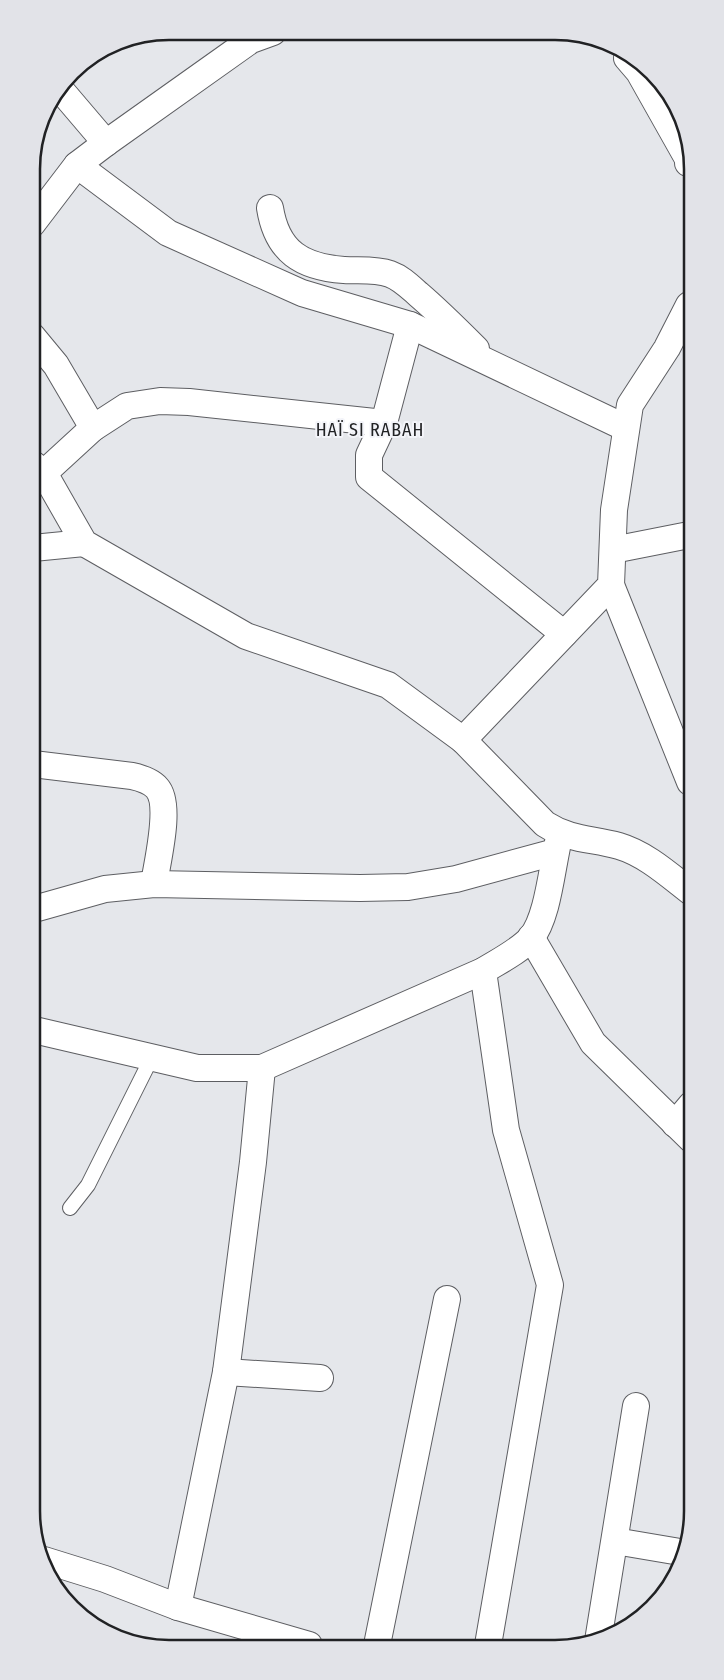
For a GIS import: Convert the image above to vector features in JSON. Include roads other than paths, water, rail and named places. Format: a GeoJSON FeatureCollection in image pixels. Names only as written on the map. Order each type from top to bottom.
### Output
{"type":"FeatureCollection","features":[{"type":"Feature","properties":{"kind":"street"},"geometry":{"type":"LineString","coordinates":[[40,214],[77,165],[251,40]]}},
{"type":"Feature","properties":{"kind":"street"},"geometry":{"type":"LineString","coordinates":[[641,73],[683,150]]}},
{"type":"Feature","properties":{"kind":"street"},"geometry":{"type":"LineString","coordinates":[[64,94],[106,143]]}},
{"type":"Feature","properties":{"kind":"street"},"geometry":{"type":"LineString","coordinates":[[77,165],[168,233],[302,293],[410,325],[626,428]]}},
{"type":"Feature","properties":{"kind":"street"},"geometry":{"type":"LineString","coordinates":[[270,208],[272,221],[279,239],[286,248],[297,256],[314,266],[390,274],[434,307],[493,365]]}},
{"type":"Feature","properties":{"kind":"street"},"geometry":{"type":"LineString","coordinates":[[410,325],[384,423],[370,455],[369,477],[564,634]]}},
{"type":"Feature","properties":{"kind":"street"},"geometry":{"type":"LineString","coordinates":[[684,326],[678,352],[630,405],[614,510],[611,585],[684,767]]}},
{"type":"Feature","properties":{"kind":"street"},"geometry":{"type":"LineString","coordinates":[[40,346],[56,365],[93,428]]}},
{"type":"Feature","properties":{"kind":"street"},"geometry":{"type":"LineString","coordinates":[[40,467],[127,406],[160,401],[189,402],[384,423]]}},
{"type":"Feature","properties":{"kind":"street"},"geometry":{"type":"LineString","coordinates":[[40,471],[84,543],[246,636],[388,685],[463,740],[545,824],[557,843],[544,912],[531,937],[512,953],[483,971],[262,1068],[197,1068],[40,1031]]}},
{"type":"Feature","properties":{"kind":"street"},"geometry":{"type":"LineString","coordinates":[[613,550],[684,537]]}},
{"type":"Feature","properties":{"kind":"street"},"geometry":{"type":"LineString","coordinates":[[40,547],[84,543]]}},
{"type":"Feature","properties":{"kind":"street"},"geometry":{"type":"LineString","coordinates":[[463,740],[611,585]]}},
{"type":"Feature","properties":{"kind":"street"},"geometry":{"type":"LineString","coordinates":[[40,765],[132,776],[146,780],[157,788],[164,799],[165,813],[154,884]]}},
{"type":"Feature","properties":{"kind":"street"},"geometry":{"type":"LineString","coordinates":[[40,907],[105,889],[154,884],[360,888],[408,886],[456,879],[557,843],[620,846],[650,861],[684,887]]}},
{"type":"Feature","properties":{"kind":"street"},"geometry":{"type":"LineString","coordinates":[[531,937],[593,1043],[684,1121]]}},
{"type":"Feature","properties":{"kind":"street"},"geometry":{"type":"LineString","coordinates":[[483,971],[506,1130],[550,1285],[489,1640]]}},
{"type":"Feature","properties":{"kind":"street"},"geometry":{"type":"LineString","coordinates":[[178,1607],[226,1372],[253,1162],[262,1068]]}},
{"type":"Feature","properties":{"kind":"street"},"geometry":{"type":"LineString","coordinates":[[378,1640],[447,1299]]}},
{"type":"Feature","properties":{"kind":"street"},"geometry":{"type":"LineString","coordinates":[[226,1372],[320,1378]]}},
{"type":"Feature","properties":{"kind":"street"},"geometry":{"type":"LineString","coordinates":[[600,1632],[636,1406]]}},
{"type":"Feature","properties":{"kind":"street"},"geometry":{"type":"LineString","coordinates":[[615,1541],[677,1552]]}},
{"type":"Feature","properties":{"kind":"street"},"geometry":{"type":"LineString","coordinates":[[51,1562],[105,1578],[178,1607],[292,1640]]}},
{"type":"Feature","properties":{"kind":"lane"},"geometry":{"type":"LineString","coordinates":[[70,1208],[88,1185],[152,1057]]}},
{"type":"Feature","properties":{"kind":"district","name":"HAÏ SI RABAH"},"geometry":{"type":"Point","coordinates":[370,430]}}]}
